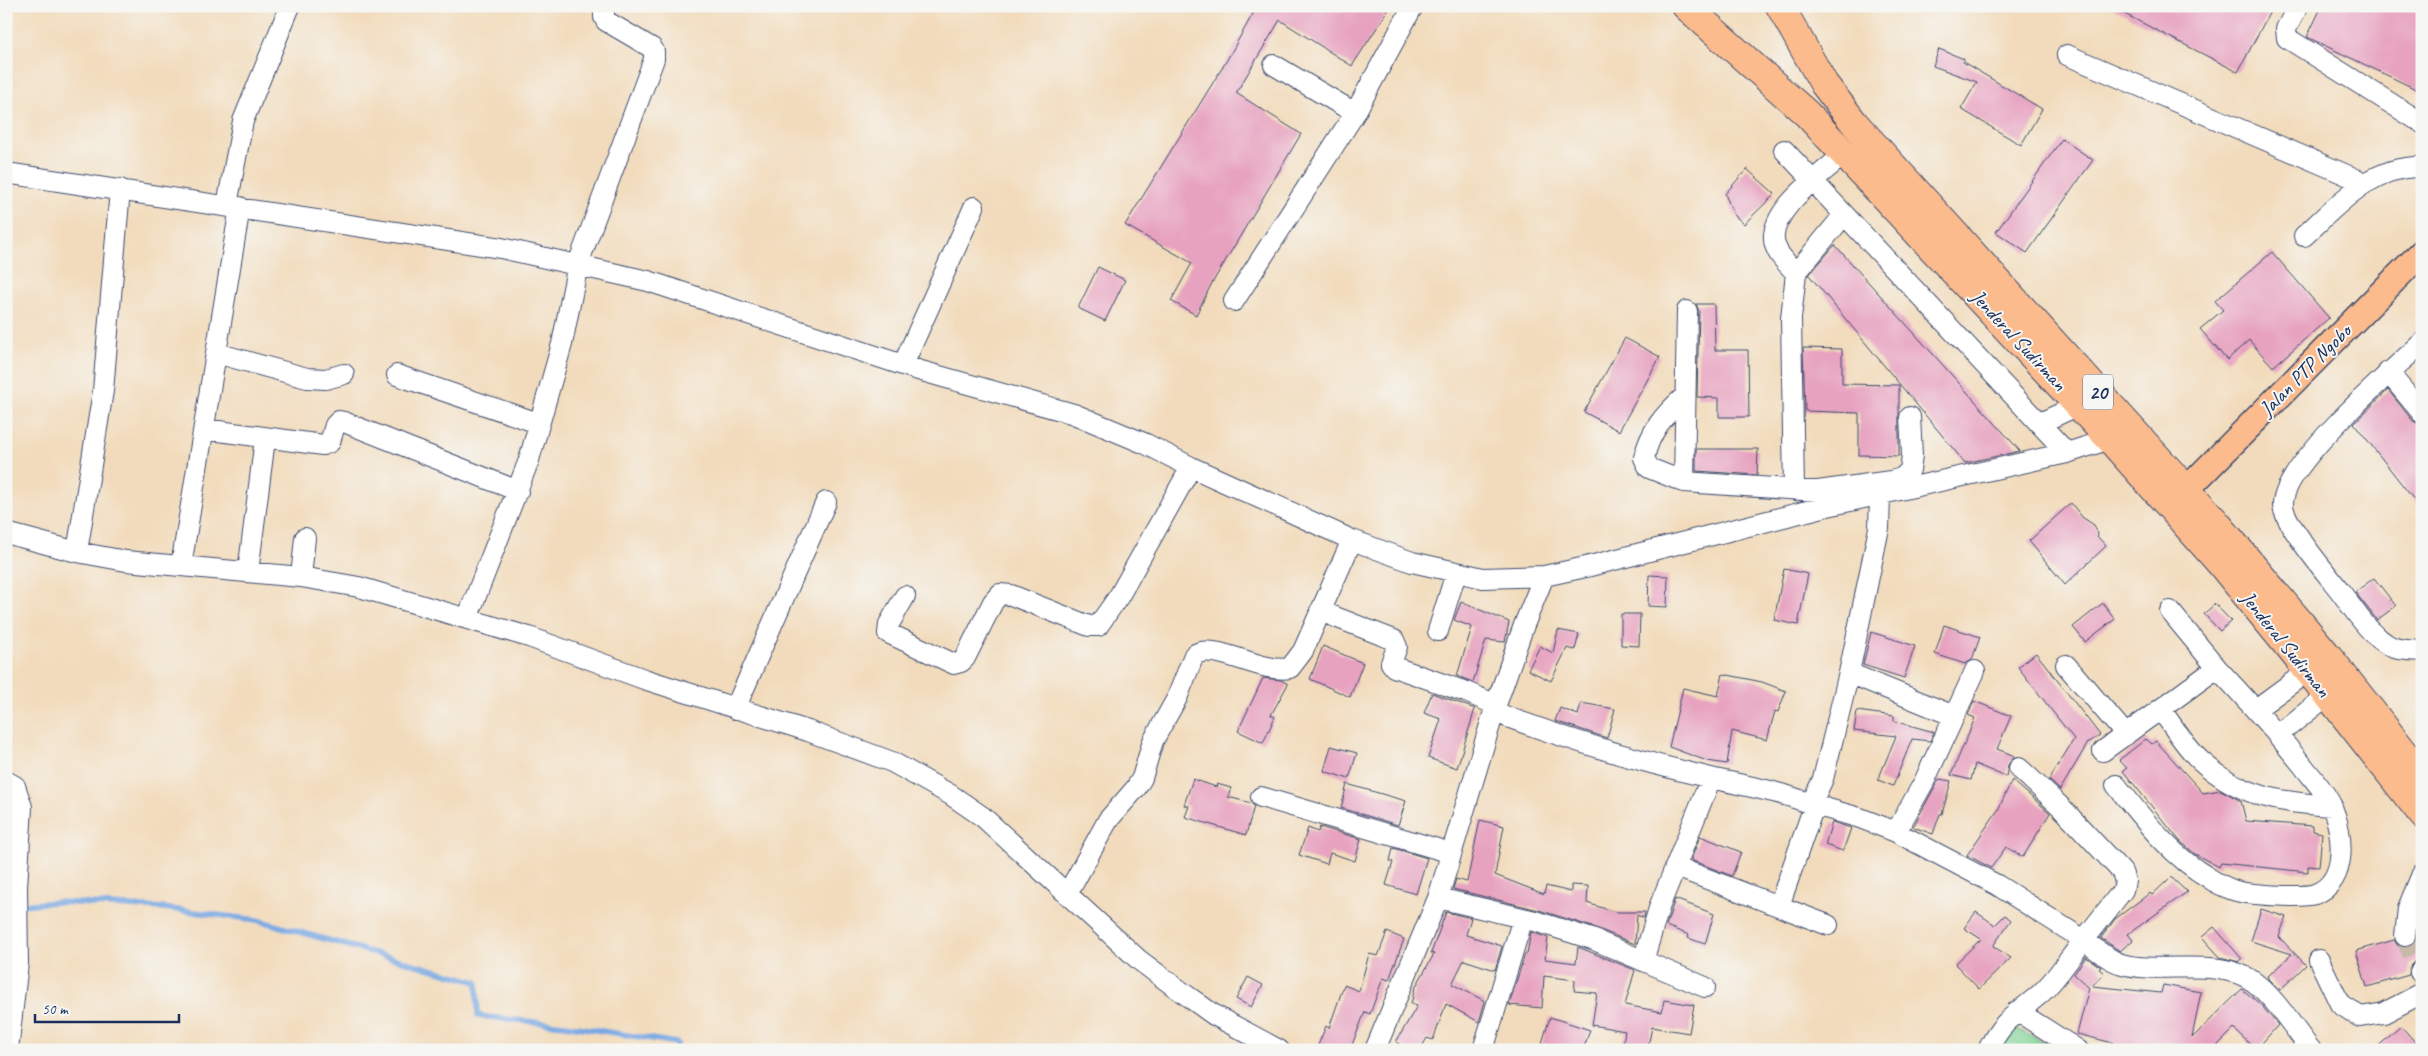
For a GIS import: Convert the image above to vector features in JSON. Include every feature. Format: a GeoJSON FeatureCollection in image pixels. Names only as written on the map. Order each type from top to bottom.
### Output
{"type":"FeatureCollection","features":[{"type":"Feature","properties":{"kind":"highway","name":"Jenderal Sudirman"},"geometry":{"type":"LineString","coordinates":[[1686,6],[1791,97],[1845,152],[2110,439],[2220,563],[2422,814]]}},
{"type":"Feature","properties":{"kind":"highway","name":"Jenderal Sudirman"},"geometry":{"type":"LineString","coordinates":[[1780,6],[1824,84],[1855,124],[2187,489],[2328,656],[2422,775]]}},
{"type":"Feature","properties":{"kind":"main road","name":"Jalan PTP Ngobo"},"geometry":{"type":"LineString","coordinates":[[2187,489],[2422,252]]}},
{"type":"Feature","properties":{"kind":"street"},"geometry":{"type":"LineString","coordinates":[[181,566],[216,353],[243,121],[290,6]]}},
{"type":"Feature","properties":{"kind":"street"},"geometry":{"type":"LineString","coordinates":[[466,619],[530,460],[538,423],[562,344],[578,264],[654,59],[652,48],[606,21],[604,6]]}},
{"type":"Feature","properties":{"kind":"street"},"geometry":{"type":"LineString","coordinates":[[1234,302],[1355,113],[1413,6]]}},
{"type":"Feature","properties":{"kind":"street"},"geometry":{"type":"LineString","coordinates":[[2298,6],[2286,29],[2287,38],[2422,123]]}},
{"type":"Feature","properties":{"kind":"street"},"geometry":{"type":"LineString","coordinates":[[2067,56],[2363,182]]}},
{"type":"Feature","properties":{"kind":"street"},"geometry":{"type":"LineString","coordinates":[[1274,65],[1355,113]]}},
{"type":"Feature","properties":{"kind":"street"},"geometry":{"type":"LineString","coordinates":[[1784,150],[2067,453]]}},
{"type":"Feature","properties":{"kind":"street"},"geometry":{"type":"LineString","coordinates":[[1796,273],[1783,259],[1775,244],[1775,227],[1795,196],[1814,182],[1845,152]]}},
{"type":"Feature","properties":{"kind":"street"},"geometry":{"type":"LineString","coordinates":[[2304,236],[2363,182],[2396,169],[2422,167]]}},
{"type":"Feature","properties":{"kind":"street"},"geometry":{"type":"LineString","coordinates":[[6,173],[491,246],[578,264],[648,282],[903,365],[1074,414],[1146,444],[1191,467],[1352,540],[1412,562],[1483,578],[1544,576],[1665,548],[1823,507],[1880,496],[2067,453],[2110,439]]}},
{"type":"Feature","properties":{"kind":"street"},"geometry":{"type":"LineString","coordinates":[[77,552],[103,391],[120,189]]}},
{"type":"Feature","properties":{"kind":"street"},"geometry":{"type":"LineString","coordinates":[[903,365],[974,207]]}},
{"type":"Feature","properties":{"kind":"street"},"geometry":{"type":"LineString","coordinates":[[1794,490],[1791,318],[1796,273],[1844,215]]}},
{"type":"Feature","properties":{"kind":"street"},"geometry":{"type":"LineString","coordinates":[[1684,482],[1687,311]]}},
{"type":"Feature","properties":{"kind":"street"},"geometry":{"type":"LineString","coordinates":[[2422,343],[2388,372],[2341,418],[2314,450],[2288,486],[2283,506],[2296,533],[2367,625],[2385,644],[2402,650],[2422,651]]}},
{"type":"Feature","properties":{"kind":"street"},"geometry":{"type":"LineString","coordinates":[[216,353],[307,378],[326,380],[344,374]]}},
{"type":"Feature","properties":{"kind":"street"},"geometry":{"type":"LineString","coordinates":[[2388,372],[2422,413]]}},
{"type":"Feature","properties":{"kind":"street"},"geometry":{"type":"LineString","coordinates":[[397,375],[538,423]]}},
{"type":"Feature","properties":{"kind":"street"},"geometry":{"type":"LineString","coordinates":[[1684,397],[1665,414],[1651,433],[1644,458],[1649,468],[1684,482],[1818,492],[1853,488],[1902,478],[1910,470],[1912,455],[1910,417]]}},
{"type":"Feature","properties":{"kind":"street"},"geometry":{"type":"LineString","coordinates":[[2040,423],[2079,405]]}},
{"type":"Feature","properties":{"kind":"street"},"geometry":{"type":"LineString","coordinates":[[204,429],[265,439],[323,445],[330,442],[335,425],[339,422],[344,422],[518,492]]}},
{"type":"Feature","properties":{"kind":"street"},"geometry":{"type":"LineString","coordinates":[[248,572],[265,439]]}},
{"type":"Feature","properties":{"kind":"street"},"geometry":{"type":"LineString","coordinates":[[905,596],[889,624],[888,633],[954,664],[961,662],[965,658],[993,602],[1000,594],[1011,595],[1089,626],[1098,626],[1119,596],[1191,467]]}},
{"type":"Feature","properties":{"kind":"street"},"geometry":{"type":"LineString","coordinates":[[1779,906],[1823,779],[1850,673],[1879,528],[1880,496]]}},
{"type":"Feature","properties":{"kind":"street"},"geometry":{"type":"LineString","coordinates":[[735,710],[826,502]]}},
{"type":"Feature","properties":{"kind":"street"},"geometry":{"type":"LineString","coordinates":[[6,533],[77,552],[126,561],[301,577],[359,587],[529,637],[644,679],[735,710],[808,731],[892,762],[924,779],[983,817],[1139,960],[1214,1015],[1279,1050]]}},
{"type":"Feature","properties":{"kind":"street"},"geometry":{"type":"LineString","coordinates":[[301,577],[305,538]]}},
{"type":"Feature","properties":{"kind":"street"},"geometry":{"type":"LineString","coordinates":[[1068,893],[1094,841],[1108,820],[1136,788],[1142,778],[1153,741],[1177,698],[1194,655],[1207,650],[1267,668],[1279,670],[1290,668],[1303,651],[1352,540]]}},
{"type":"Feature","properties":{"kind":"street"},"geometry":{"type":"LineString","coordinates":[[1438,631],[1456,573]]}},
{"type":"Feature","properties":{"kind":"street"},"geometry":{"type":"LineString","coordinates":[[1375,1050],[1438,898],[1495,709],[1544,576]]}},
{"type":"Feature","properties":{"kind":"street"},"geometry":{"type":"LineString","coordinates":[[1320,610],[1394,640],[1397,647],[1391,663],[1394,667],[1466,692],[1495,709],[1577,742],[1710,778],[1753,787],[1860,818],[1896,832],[1997,885],[2084,940],[2111,960],[2130,966],[2197,967],[2246,977],[2254,982],[2275,1004],[2310,1050]]}},
{"type":"Feature","properties":{"kind":"street"},"geometry":{"type":"LineString","coordinates":[[2116,785],[2160,840],[2208,878],[2234,891],[2262,895],[2316,894],[2329,884],[2339,867],[2342,852],[2340,830],[2332,806],[2278,735],[2216,668],[2170,611]]}},
{"type":"Feature","properties":{"kind":"street"},"geometry":{"type":"LineString","coordinates":[[2066,665],[2126,735]]}},
{"type":"Feature","properties":{"kind":"street"},"geometry":{"type":"LineString","coordinates":[[2103,751],[2216,668]]}},
{"type":"Feature","properties":{"kind":"street"},"geometry":{"type":"LineString","coordinates":[[1896,832],[1924,782],[1975,671]]}},
{"type":"Feature","properties":{"kind":"street"},"geometry":{"type":"LineString","coordinates":[[2256,710],[2308,671]]}},
{"type":"Feature","properties":{"kind":"street"},"geometry":{"type":"LineString","coordinates":[[1850,673],[1954,716]]}},
{"type":"Feature","properties":{"kind":"street"},"geometry":{"type":"LineString","coordinates":[[2278,735],[2328,695]]}},
{"type":"Feature","properties":{"kind":"street"},"geometry":{"type":"LineString","coordinates":[[2161,710],[2200,761],[2236,788],[2280,802],[2332,806]]}},
{"type":"Feature","properties":{"kind":"street"},"geometry":{"type":"LineString","coordinates":[[1988,1050],[2002,1025],[2017,1010],[2040,994],[2084,940],[2123,890],[2125,881],[2122,872],[2061,807],[2020,768]]}},
{"type":"Feature","properties":{"kind":"street"},"geometry":{"type":"LineString","coordinates":[[1643,961],[1660,905],[1710,778]]}},
{"type":"Feature","properties":{"kind":"street"},"geometry":{"type":"LineString","coordinates":[[6,781],[15,786],[22,808],[17,887],[18,963],[8,1050]]}},
{"type":"Feature","properties":{"kind":"street"},"geometry":{"type":"LineString","coordinates":[[1261,797],[1451,853]]}},
{"type":"Feature","properties":{"kind":"street"},"geometry":{"type":"LineString","coordinates":[[1676,867],[1828,925]]}},
{"type":"Feature","properties":{"kind":"street"},"geometry":{"type":"LineString","coordinates":[[2405,936],[2408,908],[2422,874]]}},
{"type":"Feature","properties":{"kind":"street"},"geometry":{"type":"LineString","coordinates":[[1438,898],[1523,918],[1592,939],[1705,987]]}},
{"type":"Feature","properties":{"kind":"street"},"geometry":{"type":"LineString","coordinates":[[1483,1050],[1523,918]]}},
{"type":"Feature","properties":{"kind":"street"},"geometry":{"type":"LineString","coordinates":[[2319,960],[2340,1004],[2360,1017],[2384,1013],[2422,993]]}},
{"type":"Feature","properties":{"kind":"street"},"geometry":{"type":"LineString","coordinates":[[2017,1010],[2078,1050]]}},
{"type":"Feature","properties":{"kind":"green space"},"geometry":{"type":"Polygon","coordinates":[[[2011,1026],[2060,1050],[2001,1050],[2011,1026]]]}},
{"type":"Feature","properties":{"kind":"building"},"geometry":{"type":"Polygon","coordinates":[[[1258,6],[1391,6],[1352,66],[1280,20],[1236,93],[1301,134],[1211,285],[1196,315],[1171,301],[1192,263],[1125,225],[1227,60],[1255,10],[1259,12],[1261,8],[1258,6]]]}},
{"type":"Feature","properties":{"kind":"building"},"geometry":{"type":"Polygon","coordinates":[[[2109,6],[2273,6],[2238,72],[2109,6]]]}},
{"type":"Feature","properties":{"kind":"building"},"geometry":{"type":"Polygon","coordinates":[[[2322,6],[2422,6],[2422,92],[2307,37],[2322,6]]]}},
{"type":"Feature","properties":{"kind":"building"},"geometry":{"type":"Polygon","coordinates":[[[1939,49],[1964,59],[1963,62],[2042,109],[2021,145],[1961,109],[1977,82],[1933,66],[1939,49]]]}},
{"type":"Feature","properties":{"kind":"building"},"geometry":{"type":"Polygon","coordinates":[[[2062,139],[2093,160],[2027,253],[1996,232],[2062,139]]]}},
{"type":"Feature","properties":{"kind":"building"},"geometry":{"type":"Polygon","coordinates":[[[1747,169],[1775,194],[1744,224],[1734,215],[1725,194],[1747,169]]]}},
{"type":"Feature","properties":{"kind":"building"},"geometry":{"type":"Polygon","coordinates":[[[1835,245],[2020,451],[1965,463],[1809,275],[1835,245]]]}},
{"type":"Feature","properties":{"kind":"building"},"geometry":{"type":"Polygon","coordinates":[[[2272,252],[2329,318],[2273,367],[2249,340],[2227,360],[2200,329],[2223,310],[2215,301],[2272,252]]]}},
{"type":"Feature","properties":{"kind":"building"},"geometry":{"type":"Polygon","coordinates":[[[1098,267],[1125,280],[1105,321],[1078,308],[1098,267]]]}},
{"type":"Feature","properties":{"kind":"building"},"geometry":{"type":"Polygon","coordinates":[[[1696,304],[1714,304],[1715,350],[1748,350],[1749,417],[1719,417],[1719,398],[1697,397],[1699,311],[1696,304]]]}},
{"type":"Feature","properties":{"kind":"building"},"geometry":{"type":"Polygon","coordinates":[[[1625,338],[1660,357],[1619,431],[1584,412],[1625,338]]]}},
{"type":"Feature","properties":{"kind":"building"},"geometry":{"type":"Polygon","coordinates":[[[1803,348],[1842,349],[1842,384],[1899,385],[1899,456],[1859,455],[1859,413],[1805,411],[1803,348]]]}},
{"type":"Feature","properties":{"kind":"building"},"geometry":{"type":"Polygon","coordinates":[[[2388,390],[2413,421],[2422,425],[2422,510],[2354,423],[2388,390]]]}},
{"type":"Feature","properties":{"kind":"building"},"geometry":{"type":"Polygon","coordinates":[[[1696,449],[1758,449],[1757,475],[1696,471],[1696,449]]]}},
{"type":"Feature","properties":{"kind":"building"},"geometry":{"type":"Polygon","coordinates":[[[2071,503],[2082,517],[2094,525],[2097,536],[2106,546],[2065,585],[2029,541],[2071,503]]]}},
{"type":"Feature","properties":{"kind":"building"},"geometry":{"type":"Polygon","coordinates":[[[1784,569],[1808,574],[1798,625],[1774,620],[1784,569]]]}},
{"type":"Feature","properties":{"kind":"building"},"geometry":{"type":"Polygon","coordinates":[[[1649,575],[1668,576],[1667,607],[1648,606],[1649,575]]]}},
{"type":"Feature","properties":{"kind":"building"},"geometry":{"type":"Polygon","coordinates":[[[2374,578],[2396,606],[2377,620],[2355,592],[2374,578]]]}},
{"type":"Feature","properties":{"kind":"building"},"geometry":{"type":"Polygon","coordinates":[[[1461,602],[1509,622],[1505,642],[1486,640],[1473,682],[1457,676],[1472,627],[1454,620],[1461,602]]]}},
{"type":"Feature","properties":{"kind":"building"},"geometry":{"type":"Polygon","coordinates":[[[2103,603],[2115,619],[2085,642],[2073,627],[2103,603]]]}},
{"type":"Feature","properties":{"kind":"building"},"geometry":{"type":"Polygon","coordinates":[[[2215,604],[2231,621],[2220,631],[2204,614],[2215,604]]]}},
{"type":"Feature","properties":{"kind":"building"},"geometry":{"type":"Polygon","coordinates":[[[1621,614],[1640,614],[1639,646],[1621,645],[1621,614]]]}},
{"type":"Feature","properties":{"kind":"building"},"geometry":{"type":"Polygon","coordinates":[[[1944,625],[1980,637],[1972,660],[1965,664],[1935,654],[1944,625]]]}},
{"type":"Feature","properties":{"kind":"building"},"geometry":{"type":"Polygon","coordinates":[[[1558,630],[1579,634],[1575,650],[1567,648],[1551,681],[1528,670],[1540,646],[1553,653],[1558,630]]]}},
{"type":"Feature","properties":{"kind":"building"},"geometry":{"type":"Polygon","coordinates":[[[1871,632],[1915,646],[1904,678],[1863,665],[1871,632]]]}},
{"type":"Feature","properties":{"kind":"building"},"geometry":{"type":"Polygon","coordinates":[[[1323,646],[1363,663],[1350,697],[1310,679],[1323,646]]]}},
{"type":"Feature","properties":{"kind":"building"},"geometry":{"type":"Polygon","coordinates":[[[2036,653],[2100,735],[2088,743],[2060,790],[2049,780],[2074,739],[2018,667],[2036,653]]]}},
{"type":"Feature","properties":{"kind":"building"},"geometry":{"type":"Polygon","coordinates":[[[1723,674],[1762,682],[1786,691],[1778,712],[1775,711],[1767,740],[1732,731],[1727,764],[1707,761],[1669,747],[1683,688],[1718,696],[1723,674]]]}},
{"type":"Feature","properties":{"kind":"building"},"geometry":{"type":"Polygon","coordinates":[[[1263,678],[1281,680],[1288,684],[1271,715],[1275,717],[1263,743],[1238,731],[1263,678]]]}},
{"type":"Feature","properties":{"kind":"building"},"geometry":{"type":"Polygon","coordinates":[[[1432,693],[1475,709],[1457,768],[1428,758],[1441,719],[1424,713],[1432,693]]]}},
{"type":"Feature","properties":{"kind":"building"},"geometry":{"type":"Polygon","coordinates":[[[1974,701],[2011,716],[1997,749],[2015,756],[2008,765],[2006,777],[1975,764],[1971,780],[1951,775],[1975,718],[1968,715],[1974,701]]]}},
{"type":"Feature","properties":{"kind":"building"},"geometry":{"type":"Polygon","coordinates":[[[1581,703],[1615,709],[1607,738],[1555,721],[1560,708],[1578,715],[1581,703]]]}},
{"type":"Feature","properties":{"kind":"building"},"geometry":{"type":"Polygon","coordinates":[[[1857,711],[1894,716],[1894,721],[1934,732],[1930,741],[1912,739],[1893,786],[1878,780],[1896,736],[1854,731],[1857,711]]]}},
{"type":"Feature","properties":{"kind":"building"},"geometry":{"type":"Polygon","coordinates":[[[2146,739],[2152,744],[2156,741],[2203,793],[2221,790],[2241,801],[2246,821],[2313,826],[2313,831],[2322,833],[2319,867],[2308,866],[2308,872],[2221,863],[2219,867],[2195,854],[2179,840],[2123,771],[2127,768],[2119,760],[2146,739]]]}},
{"type":"Feature","properties":{"kind":"building"},"geometry":{"type":"Polygon","coordinates":[[[1331,746],[1357,753],[1349,779],[1324,771],[1331,746]]]}},
{"type":"Feature","properties":{"kind":"building"},"geometry":{"type":"Polygon","coordinates":[[[1193,779],[1216,787],[1217,784],[1231,788],[1228,797],[1251,803],[1254,806],[1246,835],[1185,817],[1189,806],[1184,805],[1193,779]]]}},
{"type":"Feature","properties":{"kind":"building"},"geometry":{"type":"Polygon","coordinates":[[[1939,779],[1951,781],[1942,814],[1940,814],[1933,834],[1913,827],[1939,779]]]}},
{"type":"Feature","properties":{"kind":"building"},"geometry":{"type":"Polygon","coordinates":[[[2012,780],[2050,813],[2023,857],[2006,847],[1991,868],[1967,855],[1998,810],[2012,780]]]}},
{"type":"Feature","properties":{"kind":"building"},"geometry":{"type":"Polygon","coordinates":[[[1347,784],[1406,801],[1398,825],[1341,808],[1347,784]]]}},
{"type":"Feature","properties":{"kind":"building"},"geometry":{"type":"Polygon","coordinates":[[[1480,820],[1504,826],[1495,875],[1544,894],[1546,886],[1571,892],[1571,885],[1588,886],[1587,903],[1615,912],[1645,912],[1644,918],[1637,915],[1635,944],[1596,928],[1539,910],[1453,889],[1456,879],[1467,882],[1480,820]]]}},
{"type":"Feature","properties":{"kind":"building"},"geometry":{"type":"Polygon","coordinates":[[[1832,822],[1851,828],[1843,851],[1825,845],[1832,822]]]}},
{"type":"Feature","properties":{"kind":"building"},"geometry":{"type":"Polygon","coordinates":[[[1320,827],[1361,839],[1355,861],[1330,853],[1327,864],[1299,855],[1308,828],[1318,832],[1320,827]]]}},
{"type":"Feature","properties":{"kind":"building"},"geometry":{"type":"Polygon","coordinates":[[[1700,836],[1741,852],[1732,876],[1691,860],[1700,836]]]}},
{"type":"Feature","properties":{"kind":"building"},"geometry":{"type":"Polygon","coordinates":[[[1393,848],[1427,858],[1416,894],[1386,885],[1393,862],[1390,861],[1393,848]]]}},
{"type":"Feature","properties":{"kind":"building"},"geometry":{"type":"Polygon","coordinates":[[[2171,877],[2187,892],[2128,934],[2133,940],[2120,951],[2101,938],[2115,919],[2150,893],[2152,895],[2171,877]]]}},
{"type":"Feature","properties":{"kind":"building"},"geometry":{"type":"Polygon","coordinates":[[[1675,899],[1714,914],[1705,944],[1688,938],[1689,935],[1666,926],[1675,899]]]}},
{"type":"Feature","properties":{"kind":"building"},"geometry":{"type":"Polygon","coordinates":[[[2261,909],[2286,917],[2279,937],[2306,965],[2280,990],[2267,977],[2292,954],[2251,941],[2261,909]]]}},
{"type":"Feature","properties":{"kind":"building"},"geometry":{"type":"Polygon","coordinates":[[[1446,912],[1471,918],[1466,935],[1502,946],[1495,970],[1464,960],[1452,984],[1485,1001],[1479,1022],[1446,1004],[1433,1040],[1427,1038],[1420,1050],[1409,1050],[1396,1042],[1417,1006],[1411,1004],[1415,988],[1434,954],[1431,953],[1446,912]]]}},
{"type":"Feature","properties":{"kind":"building"},"geometry":{"type":"Polygon","coordinates":[[[1976,912],[1995,925],[2005,915],[2011,920],[1993,946],[2011,958],[1979,989],[1955,964],[1981,939],[1964,928],[1976,912]]]}},
{"type":"Feature","properties":{"kind":"building"},"geometry":{"type":"Polygon","coordinates":[[[2214,927],[2242,959],[2239,962],[2220,957],[2202,937],[2214,927]]]}},
{"type":"Feature","properties":{"kind":"building"},"geometry":{"type":"Polygon","coordinates":[[[1387,932],[1404,939],[1389,980],[1383,978],[1370,1014],[1365,1012],[1350,1050],[1316,1050],[1326,1026],[1329,1028],[1344,985],[1359,991],[1369,954],[1378,956],[1387,932]]]}},
{"type":"Feature","properties":{"kind":"building"},"geometry":{"type":"Polygon","coordinates":[[[1531,932],[1548,938],[1545,959],[1576,963],[1578,947],[1635,970],[1625,1005],[1662,1012],[1664,1000],[1694,1005],[1689,1033],[1652,1027],[1648,1047],[1623,1043],[1625,1031],[1592,1025],[1597,993],[1574,991],[1575,980],[1544,976],[1542,1008],[1509,1005],[1525,954],[1527,954],[1531,932]]]}},
{"type":"Feature","properties":{"kind":"building"},"geometry":{"type":"Polygon","coordinates":[[[2422,932],[2422,961],[2414,962],[2410,966],[2409,975],[2367,987],[2356,951],[2394,940],[2398,946],[2409,947],[2415,943],[2417,933],[2422,932]]]}},
{"type":"Feature","properties":{"kind":"building"},"geometry":{"type":"Polygon","coordinates":[[[2086,957],[2101,967],[2099,969],[2104,973],[2092,986],[2161,993],[2163,985],[2201,992],[2192,1038],[2242,989],[2261,1005],[2278,1025],[2256,1050],[2234,1029],[2218,1045],[2217,1050],[2113,1048],[2113,1043],[2077,1034],[2089,988],[2074,974],[2086,957]]]}},
{"type":"Feature","properties":{"kind":"building"},"geometry":{"type":"Polygon","coordinates":[[[1248,977],[1263,985],[1251,1007],[1236,999],[1248,977]]]}},
{"type":"Feature","properties":{"kind":"building"},"geometry":{"type":"Polygon","coordinates":[[[1550,1017],[1590,1030],[1583,1050],[1564,1046],[1562,1050],[1542,1043],[1550,1017]]]}},
{"type":"Feature","properties":{"kind":"building"},"geometry":{"type":"Polygon","coordinates":[[[2401,1026],[2422,1050],[2374,1050],[2401,1026]]]}},
{"type":"Feature","properties":{"kind":"waterway"},"geometry":{"type":"LineString","coordinates":[[6,906],[58,902],[163,908],[257,920],[477,982],[478,1016],[565,1025],[677,1043],[676,1050]]}},
{"type":"Feature","properties":{"kind":"tunnel"},"geometry":{"type":"LineString","coordinates":[[2405,936],[2420,972]]}}]}
